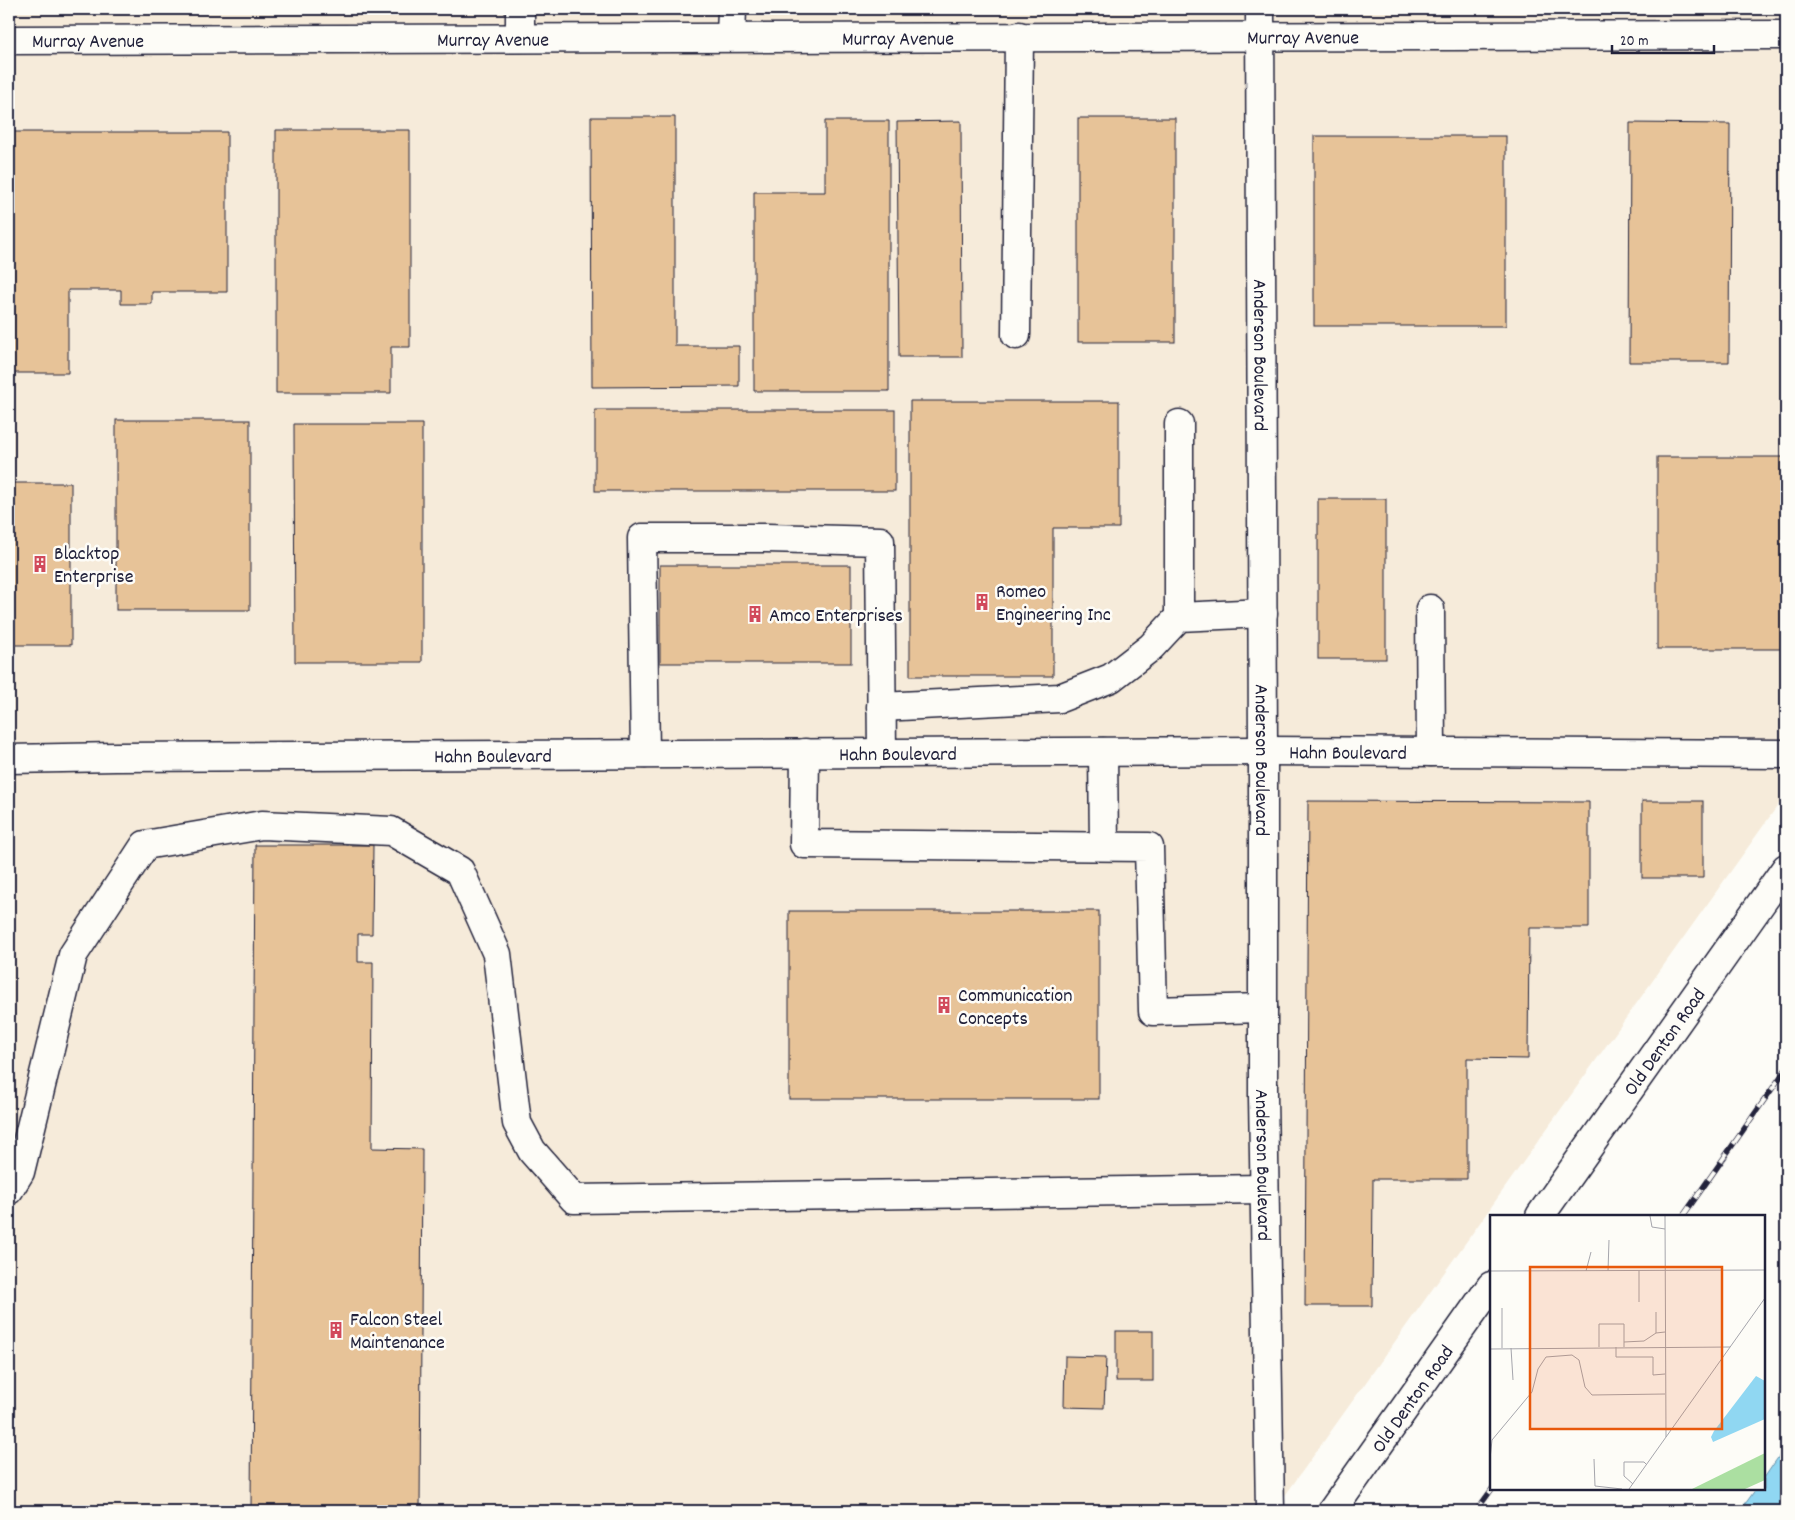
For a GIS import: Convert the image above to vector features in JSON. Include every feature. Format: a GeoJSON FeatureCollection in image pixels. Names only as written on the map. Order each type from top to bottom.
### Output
{"type":"FeatureCollection","features":[{"type":"Feature","properties":{"kind":"street"},"geometry":{"type":"LineString","coordinates":[[520,9],[520,38]]}},
{"type":"Feature","properties":{"kind":"street"},"geometry":{"type":"LineString","coordinates":[[731,37],[732,9]]}},
{"type":"Feature","properties":{"kind":"street","name":"Anderson Boulevard"},"geometry":{"type":"LineString","coordinates":[[1260,9],[1264,1189],[1270,1511]]}},
{"type":"Feature","properties":{"kind":"street","name":"Murray Avenue"},"geometry":{"type":"LineString","coordinates":[[9,40],[1786,35]]}},
{"type":"Feature","properties":{"kind":"street"},"geometry":{"type":"LineString","coordinates":[[1016,335],[1019,36]]}},
{"type":"Feature","properties":{"kind":"street"},"geometry":{"type":"LineString","coordinates":[[880,707],[1060,698],[1111,678],[1151,647],[1178,616],[1178,424]]}},
{"type":"Feature","properties":{"kind":"street"},"geometry":{"type":"LineString","coordinates":[[645,754],[642,538],[767,538],[880,541],[880,707],[882,753]]}},
{"type":"Feature","properties":{"kind":"street"},"geometry":{"type":"LineString","coordinates":[[1430,608],[1431,752]]}},
{"type":"Feature","properties":{"kind":"street"},"geometry":{"type":"LineString","coordinates":[[1178,616],[1263,612]]}},
{"type":"Feature","properties":{"kind":"street","name":"Hahn Boulevard"},"geometry":{"type":"LineString","coordinates":[[9,759],[1263,751],[1786,754]]}},
{"type":"Feature","properties":{"kind":"street"},"geometry":{"type":"LineString","coordinates":[[1103,752],[1104,846]]}},
{"type":"Feature","properties":{"kind":"street"},"geometry":{"type":"LineString","coordinates":[[805,753],[804,844],[1149,847],[1153,1010],[1263,1008]]}},
{"type":"Feature","properties":{"kind":"street"},"geometry":{"type":"LineString","coordinates":[[9,1190],[20,1172],[73,955],[145,845],[262,825],[391,832],[460,871],[497,954],[517,1123],[532,1151],[574,1199],[1264,1189]]}},
{"type":"Feature","properties":{"kind":"street","name":"Old Denton Road"},"geometry":{"type":"LineString","coordinates":[[1541,1215],[1786,868]]}},
{"type":"Feature","properties":{"kind":"street","name":"Old Denton Road"},"geometry":{"type":"LineString","coordinates":[[1332,1511],[1490,1287]]}},
{"type":"Feature","properties":{"kind":"shaded area"},"geometry":{"type":"Polygon","coordinates":[[[9,9],[1786,9],[1786,794],[1274,1511],[9,1511],[9,9]]]}},
{"type":"Feature","properties":{"kind":"water"},"geometry":{"type":"Polygon","coordinates":[[[1786,1446],[1786,1511],[1740,1511],[1755,1490],[1765,1490],[1765,1477],[1786,1446]]]}},
{"type":"Feature","properties":{"kind":"building"},"geometry":{"type":"Polygon","coordinates":[[[591,117],[675,117],[675,346],[739,346],[739,386],[592,387],[591,117]]]}},
{"type":"Feature","properties":{"kind":"building"},"geometry":{"type":"Polygon","coordinates":[[[1078,118],[1175,118],[1175,342],[1078,342],[1078,118]]]}},
{"type":"Feature","properties":{"kind":"building"},"geometry":{"type":"Polygon","coordinates":[[[825,121],[889,121],[889,391],[754,391],[754,192],[825,192],[825,121]]]}},
{"type":"Feature","properties":{"kind":"building"},"geometry":{"type":"Polygon","coordinates":[[[961,121],[962,357],[899,357],[897,122],[961,121]]]}},
{"type":"Feature","properties":{"kind":"building"},"geometry":{"type":"Polygon","coordinates":[[[1630,123],[1730,124],[1729,362],[1629,362],[1630,123]]]}},
{"type":"Feature","properties":{"kind":"building"},"geometry":{"type":"Polygon","coordinates":[[[276,130],[410,130],[410,347],[391,347],[391,393],[276,393],[276,130]]]}},
{"type":"Feature","properties":{"kind":"building"},"geometry":{"type":"Polygon","coordinates":[[[9,132],[227,132],[227,292],[152,292],[152,304],[121,304],[121,290],[68,290],[68,373],[9,373],[9,132]]]}},
{"type":"Feature","properties":{"kind":"building"},"geometry":{"type":"Polygon","coordinates":[[[1314,136],[1506,136],[1506,326],[1314,326],[1314,136]]]}},
{"type":"Feature","properties":{"kind":"building","name":"Romeo Engineering Inc"},"geometry":{"type":"Polygon","coordinates":[[[910,401],[1119,401],[1119,528],[1053,528],[1053,676],[910,676],[910,401]]]}},
{"type":"Feature","properties":{"kind":"building"},"geometry":{"type":"Polygon","coordinates":[[[595,410],[895,410],[895,491],[595,491],[595,410]]]}},
{"type":"Feature","properties":{"kind":"building"},"geometry":{"type":"Polygon","coordinates":[[[116,420],[250,420],[250,610],[116,610],[116,420]]]}},
{"type":"Feature","properties":{"kind":"building"},"geometry":{"type":"Polygon","coordinates":[[[294,424],[422,424],[422,662],[295,662],[294,424]]]}},
{"type":"Feature","properties":{"kind":"building"},"geometry":{"type":"Polygon","coordinates":[[[1657,457],[1786,457],[1786,649],[1657,649],[1657,457]]]}},
{"type":"Feature","properties":{"kind":"building","name":"Blacktop Enterprise"},"geometry":{"type":"Polygon","coordinates":[[[9,483],[71,483],[71,645],[9,645],[9,483]]]}},
{"type":"Feature","properties":{"kind":"building"},"geometry":{"type":"Polygon","coordinates":[[[1318,499],[1386,499],[1386,659],[1318,659],[1318,499]]]}},
{"type":"Feature","properties":{"kind":"building","name":"Amco Enterprises"},"geometry":{"type":"Polygon","coordinates":[[[660,565],[851,565],[851,663],[660,663],[660,565]]]}},
{"type":"Feature","properties":{"kind":"building"},"geometry":{"type":"Polygon","coordinates":[[[1308,801],[1589,802],[1589,928],[1529,928],[1528,1059],[1467,1058],[1467,1179],[1373,1179],[1372,1306],[1305,1306],[1308,801]]]}},
{"type":"Feature","properties":{"kind":"building"},"geometry":{"type":"Polygon","coordinates":[[[1642,801],[1703,801],[1703,878],[1642,878],[1642,801]]]}},
{"type":"Feature","properties":{"kind":"building","name":"Falcon Steel Maintenance"},"geometry":{"type":"Polygon","coordinates":[[[255,845],[373,845],[372,934],[358,934],[358,962],[373,962],[372,1148],[422,1149],[420,1511],[251,1511],[255,845]]]}},
{"type":"Feature","properties":{"kind":"building","name":"Communication Concepts"},"geometry":{"type":"Polygon","coordinates":[[[789,911],[1099,911],[1099,1099],[789,1099],[789,911]]]}},
{"type":"Feature","properties":{"kind":"building"},"geometry":{"type":"Polygon","coordinates":[[[1116,1331],[1153,1331],[1153,1381],[1116,1381],[1116,1331]]]}},
{"type":"Feature","properties":{"kind":"building"},"geometry":{"type":"Polygon","coordinates":[[[1065,1356],[1106,1357],[1104,1408],[1064,1407],[1065,1356]]]}},
{"type":"Feature","properties":{"kind":"railway"},"geometry":{"type":"LineString","coordinates":[[1684,1215],[1786,1069]]}},
{"type":"Feature","properties":{"kind":"railway"},"geometry":{"type":"LineString","coordinates":[[1476,1511],[1491,1490]]}},
{"type":"Feature","properties":{"kind":"place","name":"Blacktop Enterprise"},"geometry":{"type":"Point","coordinates":[40,564]}},
{"type":"Feature","properties":{"kind":"place","name":"Romeo Engineering Inc"},"geometry":{"type":"Point","coordinates":[982,602]}},
{"type":"Feature","properties":{"kind":"place","name":"Amco Enterprises"},"geometry":{"type":"Point","coordinates":[755,614]}},
{"type":"Feature","properties":{"kind":"place","name":"Communication Concepts"},"geometry":{"type":"Point","coordinates":[944,1005]}},
{"type":"Feature","properties":{"kind":"place","name":"Falcon Steel Maintenance"},"geometry":{"type":"Point","coordinates":[336,1330]}}]}
